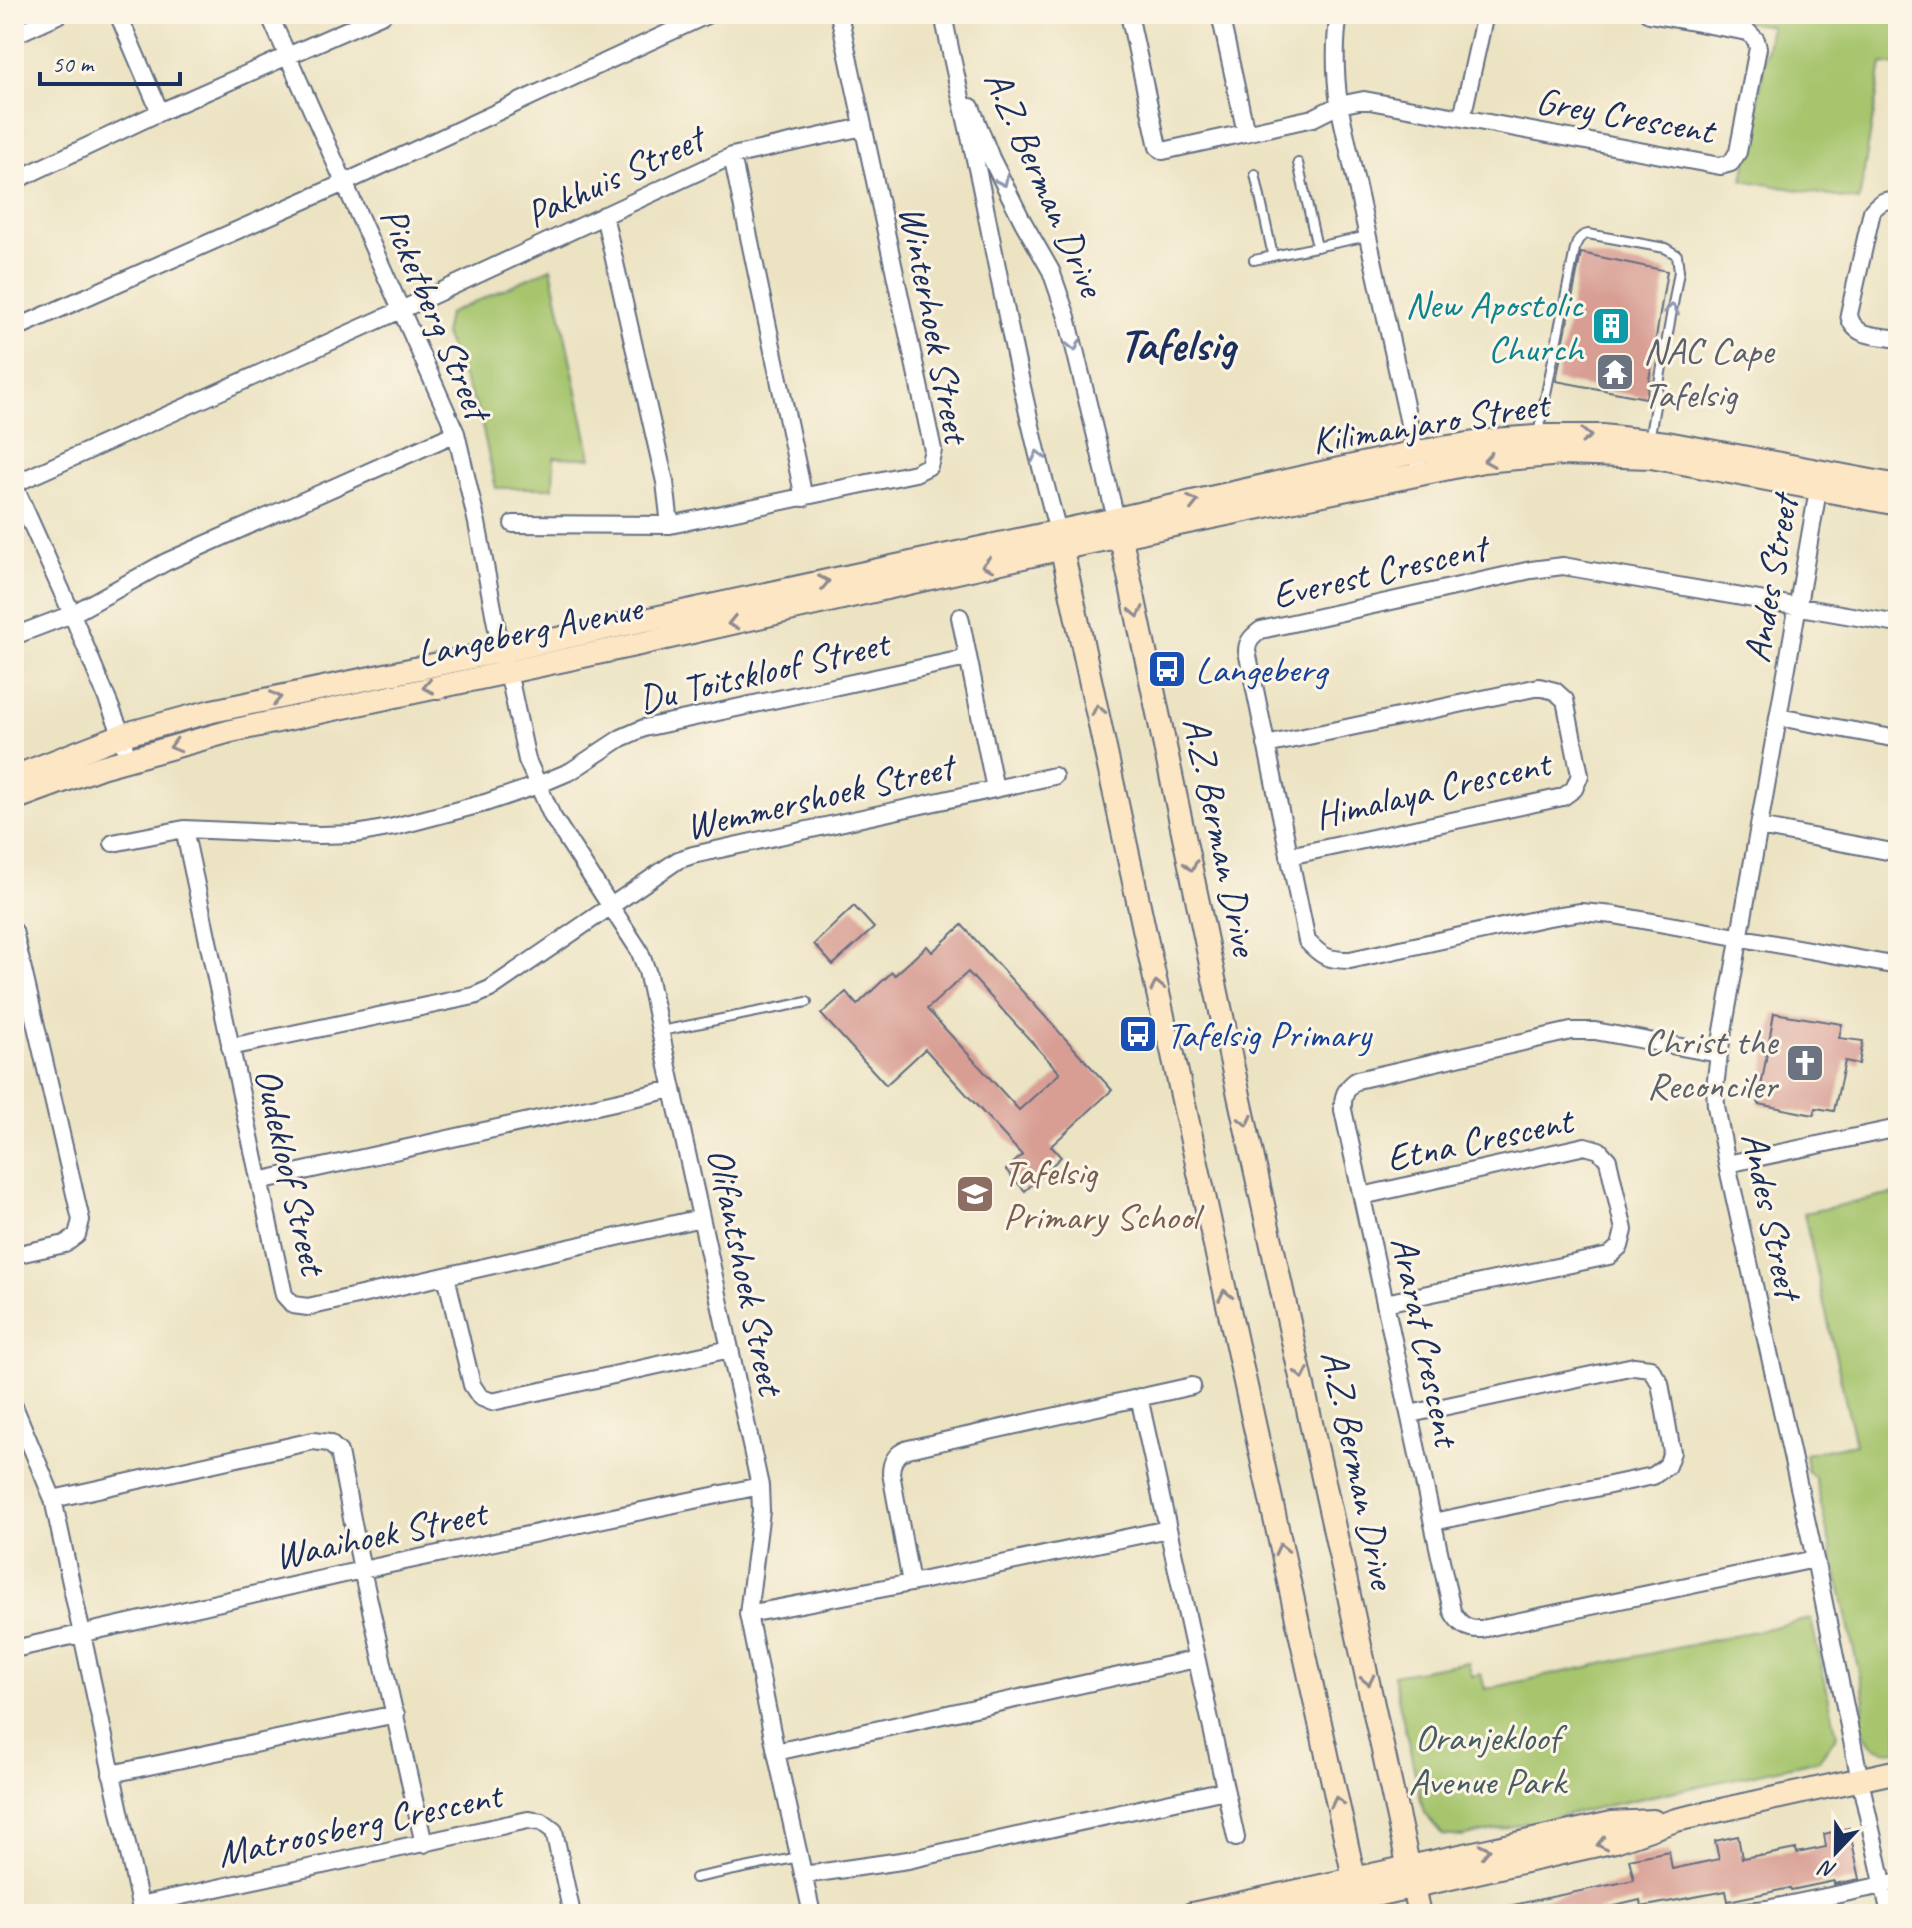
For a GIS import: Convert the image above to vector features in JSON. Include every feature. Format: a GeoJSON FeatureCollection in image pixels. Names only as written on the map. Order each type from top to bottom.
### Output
{"type":"FeatureCollection","features":[{"type":"Feature","properties":{"kind":"street"},"geometry":{"type":"LineString","coordinates":[[14,35],[60,14]]}},
{"type":"Feature","properties":{"kind":"street"},"geometry":{"type":"LineString","coordinates":[[118,14],[160,112]]}},
{"type":"Feature","properties":{"kind":"street","name":"Picketberg Street"},"geometry":{"type":"LineString","coordinates":[[269,14],[456,433],[477,523],[503,662]]}},
{"type":"Feature","properties":{"kind":"street"},"geometry":{"type":"LineString","coordinates":[[14,181],[160,112],[383,14]]}},
{"type":"Feature","properties":{"kind":"street"},"geometry":{"type":"LineString","coordinates":[[14,329],[344,183],[709,14]]}},
{"type":"Feature","properties":{"kind":"street","name":"Winterhoek Street"},"geometry":{"type":"LineString","coordinates":[[513,524],[670,525],[915,473],[929,466],[933,450],[839,14]]}},
{"type":"Feature","properties":{"kind":"street"},"geometry":{"type":"LineString","coordinates":[[943,14],[951,57]]}},
{"type":"Feature","properties":{"kind":"street","name":"Grey Crescent"},"geometry":{"type":"LineString","coordinates":[[1129,14],[1158,147],[1163,151],[1313,118],[1339,105],[1364,100],[1720,166],[1731,163],[1738,152],[1758,48],[1756,40],[1748,32],[1649,14]]}},
{"type":"Feature","properties":{"kind":"street"},"geometry":{"type":"LineString","coordinates":[[1220,14],[1246,133]]}},
{"type":"Feature","properties":{"kind":"street"},"geometry":{"type":"LineString","coordinates":[[1339,14],[1335,71],[1339,105],[1418,463]]}},
{"type":"Feature","properties":{"kind":"street"},"geometry":{"type":"LineString","coordinates":[[1462,118],[1485,14]]}},
{"type":"Feature","properties":{"kind":"street","name":"A.Z. Berman Drive"},"geometry":{"type":"LineString","coordinates":[[951,57],[991,158],[1051,271],[1067,317],[1118,527],[1419,1914]]}},
{"type":"Feature","properties":{"kind":"street","name":"A.Z. Berman Drive"},"geometry":{"type":"LineString","coordinates":[[951,57],[1358,1897]]}},
{"type":"Feature","properties":{"kind":"street","name":"Pakhuis Street"},"geometry":{"type":"LineString","coordinates":[[14,485],[732,156],[863,127]]}},
{"type":"Feature","properties":{"kind":"street"},"geometry":{"type":"LineString","coordinates":[[732,156],[804,498]]}},
{"type":"Feature","properties":{"kind":"street"},"geometry":{"type":"LineString","coordinates":[[1898,201],[1879,203],[1872,211],[1849,314],[1851,325],[1858,331],[1898,339]]}},
{"type":"Feature","properties":{"kind":"street"},"geometry":{"type":"LineString","coordinates":[[604,215],[665,482],[670,525]]}},
{"type":"Feature","properties":{"kind":"street"},"geometry":{"type":"LineString","coordinates":[[14,636],[72,614],[166,562],[456,433]]}},
{"type":"Feature","properties":{"kind":"street","name":"Kilimanjaro Street"},"geometry":{"type":"LineString","coordinates":[[1060,539],[1418,463],[1494,440],[1538,437],[1602,436],[1649,441],[1820,481],[1898,504]]}},
{"type":"Feature","properties":{"kind":"street","name":"Kilimanjaro Street"},"geometry":{"type":"LineString","coordinates":[[1418,463],[1606,454],[1673,460],[1820,481],[1898,486]]}},
{"type":"Feature","properties":{"kind":"street","name":"Andes Street"},"geometry":{"type":"LineString","coordinates":[[1820,481],[1715,1087],[1727,1164],[1815,1559],[1860,1780],[1891,1884],[1890,1914]]}},
{"type":"Feature","properties":{"kind":"street"},"geometry":{"type":"LineString","coordinates":[[14,485],[122,735],[127,760]]}},
{"type":"Feature","properties":{"kind":"street","name":"Langeberg Avenue"},"geometry":{"type":"LineString","coordinates":[[14,799],[101,767],[503,662],[1060,539]]}},
{"type":"Feature","properties":{"kind":"street","name":"Everest Crescent"},"geometry":{"type":"LineString","coordinates":[[1898,624],[1563,566],[1531,570],[1261,630],[1252,636],[1247,646],[1307,941],[1320,955],[1335,960],[1350,960],[1581,912],[1614,915],[1898,966]]}},
{"type":"Feature","properties":{"kind":"street"},"geometry":{"type":"LineString","coordinates":[[960,617],[995,789]]}},
{"type":"Feature","properties":{"kind":"street","name":"Du Toitskloof Street"},"geometry":{"type":"LineString","coordinates":[[113,843],[184,829],[319,835],[356,834],[394,827],[485,803],[538,785],[571,771],[621,738],[644,728],[967,658]]}},
{"type":"Feature","properties":{"kind":"street","name":"Langeberg Avenue"},"geometry":{"type":"LineString","coordinates":[[14,777],[122,735],[212,711],[503,662]]}},
{"type":"Feature","properties":{"kind":"street","name":"Olifantshoek Street"},"geometry":{"type":"LineString","coordinates":[[503,662],[527,760],[552,816],[639,950],[647,971],[760,1486],[761,1511],[748,1614],[812,1914]]}},
{"type":"Feature","properties":{"kind":"street","name":"Himalaya Crescent"},"geometry":{"type":"LineString","coordinates":[[1266,745],[1539,687],[1555,691],[1565,700],[1580,775],[1574,789],[1563,797],[1289,856]]}},
{"type":"Feature","properties":{"kind":"street"},"geometry":{"type":"LineString","coordinates":[[1778,717],[1898,739]]}},
{"type":"Feature","properties":{"kind":"street","name":"Wemmershoek Street"},"geometry":{"type":"LineString","coordinates":[[230,1047],[474,996],[490,989],[678,860],[693,855],[1054,776]]}},
{"type":"Feature","properties":{"kind":"street"},"geometry":{"type":"LineString","coordinates":[[1759,827],[1898,853]]}},
{"type":"Feature","properties":{"kind":"street","name":"Oudekloof Street"},"geometry":{"type":"LineString","coordinates":[[184,829],[284,1295],[293,1305],[308,1307],[701,1218]]}},
{"type":"Feature","properties":{"kind":"street"},"geometry":{"type":"LineString","coordinates":[[14,931],[81,1220],[77,1235],[65,1244],[14,1255]]}},
{"type":"Feature","properties":{"kind":"street","name":"Ararat Crescent"},"geometry":{"type":"LineString","coordinates":[[1719,1054],[1595,1031],[1571,1031],[1357,1080],[1349,1086],[1342,1103],[1452,1611],[1457,1620],[1464,1626],[1482,1629],[1815,1559]]}},
{"type":"Feature","properties":{"kind":"street"},"geometry":{"type":"LineString","coordinates":[[259,1181],[673,1089]]}},
{"type":"Feature","properties":{"kind":"street"},"geometry":{"type":"LineString","coordinates":[[1727,1164],[1898,1128]]}},
{"type":"Feature","properties":{"kind":"street","name":"Etna Crescent"},"geometry":{"type":"LineString","coordinates":[[1362,1196],[1585,1146],[1599,1150],[1608,1160],[1621,1216],[1623,1238],[1620,1246],[1609,1256],[1385,1303]]}},
{"type":"Feature","properties":{"kind":"street"},"geometry":{"type":"LineString","coordinates":[[446,1276],[472,1385],[480,1397],[492,1402],[730,1349]]}},
{"type":"Feature","properties":{"kind":"street"},"geometry":{"type":"LineString","coordinates":[[1410,1414],[1634,1366],[1650,1368],[1660,1383],[1672,1452],[1667,1466],[1653,1476],[1433,1522]]}},
{"type":"Feature","properties":{"kind":"street"},"geometry":{"type":"LineString","coordinates":[[911,1583],[891,1473],[892,1463],[899,1453],[1192,1386]]}},
{"type":"Feature","properties":{"kind":"street"},"geometry":{"type":"LineString","coordinates":[[1139,1397],[1236,1838]]}},
{"type":"Feature","properties":{"kind":"street"},"geometry":{"type":"LineString","coordinates":[[14,1406],[53,1499],[141,1909]]}},
{"type":"Feature","properties":{"kind":"street"},"geometry":{"type":"LineString","coordinates":[[53,1499],[313,1441],[329,1443],[339,1452],[362,1570],[424,1844]]}},
{"type":"Feature","properties":{"kind":"street","name":"Waaihoek Street"},"geometry":{"type":"LineString","coordinates":[[14,1649],[362,1570],[760,1486]]}},
{"type":"Feature","properties":{"kind":"street"},"geometry":{"type":"LineString","coordinates":[[748,1614],[1168,1529]]}},
{"type":"Feature","properties":{"kind":"street"},"geometry":{"type":"LineString","coordinates":[[776,1752],[1196,1659]]}},
{"type":"Feature","properties":{"kind":"street"},"geometry":{"type":"LineString","coordinates":[[111,1774],[396,1714]]}},
{"type":"Feature","properties":{"kind":"street"},"geometry":{"type":"LineString","coordinates":[[1291,1914],[1358,1897],[1411,1877],[1615,1841],[1676,1820],[1898,1771]]}},
{"type":"Feature","properties":{"kind":"street"},"geometry":{"type":"LineString","coordinates":[[803,1875],[908,1860],[1225,1790]]}},
{"type":"Feature","properties":{"kind":"street","name":"Matroosberg Crescent"},"geometry":{"type":"LineString","coordinates":[[141,1909],[528,1820],[542,1822],[554,1831],[572,1914]]}},
{"type":"Feature","properties":{"kind":"street"},"geometry":{"type":"LineString","coordinates":[[1716,1914],[1768,1911],[1891,1884]]}},
{"type":"Feature","properties":{"kind":"street"},"geometry":{"type":"LineString","coordinates":[[1192,1914],[1358,1897]]}},
{"type":"Feature","properties":{"kind":"lane"},"geometry":{"type":"LineString","coordinates":[[1298,163],[1317,247]]}},
{"type":"Feature","properties":{"kind":"lane"},"geometry":{"type":"LineString","coordinates":[[1255,174],[1273,256]]}},
{"type":"Feature","properties":{"kind":"lane"},"geometry":{"type":"LineString","coordinates":[[1538,437],[1577,240],[1588,234],[1665,248],[1677,255],[1679,271],[1649,441]]}},
{"type":"Feature","properties":{"kind":"lane"},"geometry":{"type":"LineString","coordinates":[[1254,260],[1368,236]]}},
{"type":"Feature","properties":{"kind":"lane"},"geometry":{"type":"LineString","coordinates":[[660,1031],[807,1002]]}},
{"type":"Feature","properties":{"kind":"lane"},"geometry":{"type":"LineString","coordinates":[[695,1878],[800,1857]]}},
{"type":"Feature","properties":{"kind":"green space"},"geometry":{"type":"Polygon","coordinates":[[[1741,14],[1898,14],[1898,66],[1882,64],[1859,201],[1743,180],[1771,26],[1740,21],[1741,14]]]}},
{"type":"Feature","properties":{"kind":"green space"},"geometry":{"type":"Polygon","coordinates":[[[551,268],[591,458],[554,457],[553,488],[496,488],[479,413],[444,335],[448,314],[551,268]]]}},
{"type":"Feature","properties":{"kind":"green space"},"geometry":{"type":"Polygon","coordinates":[[[1898,1193],[1898,1751],[1877,1748],[1863,1728],[1865,1699],[1815,1478],[1807,1470],[1805,1454],[1855,1444],[1804,1213],[1898,1193]]]}},
{"type":"Feature","properties":{"kind":"green space","name":"Oranjekloof Avenue Park"},"geometry":{"type":"Polygon","coordinates":[[[1811,1619],[1837,1735],[1819,1760],[1462,1837],[1443,1835],[1424,1813],[1393,1675],[1468,1662],[1472,1676],[1481,1674],[1485,1689],[1811,1619]]]}},
{"type":"Feature","properties":{"kind":"building","name":"New Apostolic Church"},"geometry":{"type":"Polygon","coordinates":[[[1581,253],[1667,271],[1646,398],[1556,381],[1581,253]]]}},
{"type":"Feature","properties":{"kind":"building"},"geometry":{"type":"Polygon","coordinates":[[[854,906],[874,928],[833,965],[814,944],[854,906]]]}},
{"type":"Feature","properties":{"kind":"building"},"geometry":{"type":"Polygon","coordinates":[[[962,925],[1112,1090],[1051,1146],[1061,1157],[1025,1191],[1006,1170],[1022,1155],[925,1049],[886,1085],[821,1014],[846,992],[857,1005],[892,972],[895,975],[927,946],[932,952],[962,925]],[[968,972],[927,1009],[1019,1110],[1060,1073],[968,972]]]}},
{"type":"Feature","properties":{"kind":"building","name":"Christ the Reconciler"},"geometry":{"type":"Polygon","coordinates":[[[1774,1013],[1842,1024],[1839,1038],[1863,1041],[1859,1064],[1845,1061],[1834,1111],[1816,1108],[1814,1115],[1758,1104],[1774,1013]]]}},
{"type":"Feature","properties":{"kind":"building"},"geometry":{"type":"Polygon","coordinates":[[[1849,1828],[1860,1879],[1790,1888],[1728,1901],[1726,1891],[1641,1907],[1640,1900],[1598,1910],[1599,1914],[1503,1914],[1503,1907],[1634,1880],[1629,1859],[1669,1851],[1672,1869],[1719,1859],[1715,1841],[1738,1836],[1742,1858],[1796,1849],[1797,1853],[1826,1847],[1824,1834],[1849,1828]]]}},
{"type":"Feature","properties":{"kind":"place","name":"New Apostolic Church"},"geometry":{"type":"Point","coordinates":[1611,326]}},
{"type":"Feature","properties":{"kind":"place","name":"NAC Cape Tafelsig"},"geometry":{"type":"Point","coordinates":[1615,372]}},
{"type":"Feature","properties":{"kind":"place","name":"Langeberg"},"geometry":{"type":"Point","coordinates":[1167,669]}},
{"type":"Feature","properties":{"kind":"place","name":"Tafelsig Primary"},"geometry":{"type":"Point","coordinates":[1138,1034]}},
{"type":"Feature","properties":{"kind":"place","name":"Christ the Reconciler"},"geometry":{"type":"Point","coordinates":[1805,1063]}},
{"type":"Feature","properties":{"kind":"place","name":"Tafelsig Primary School"},"geometry":{"type":"Point","coordinates":[975,1194]}},
{"type":"Feature","properties":{"kind":"district","name":"Tafelsig"},"geometry":{"type":"Point","coordinates":[1177,344]}}]}
